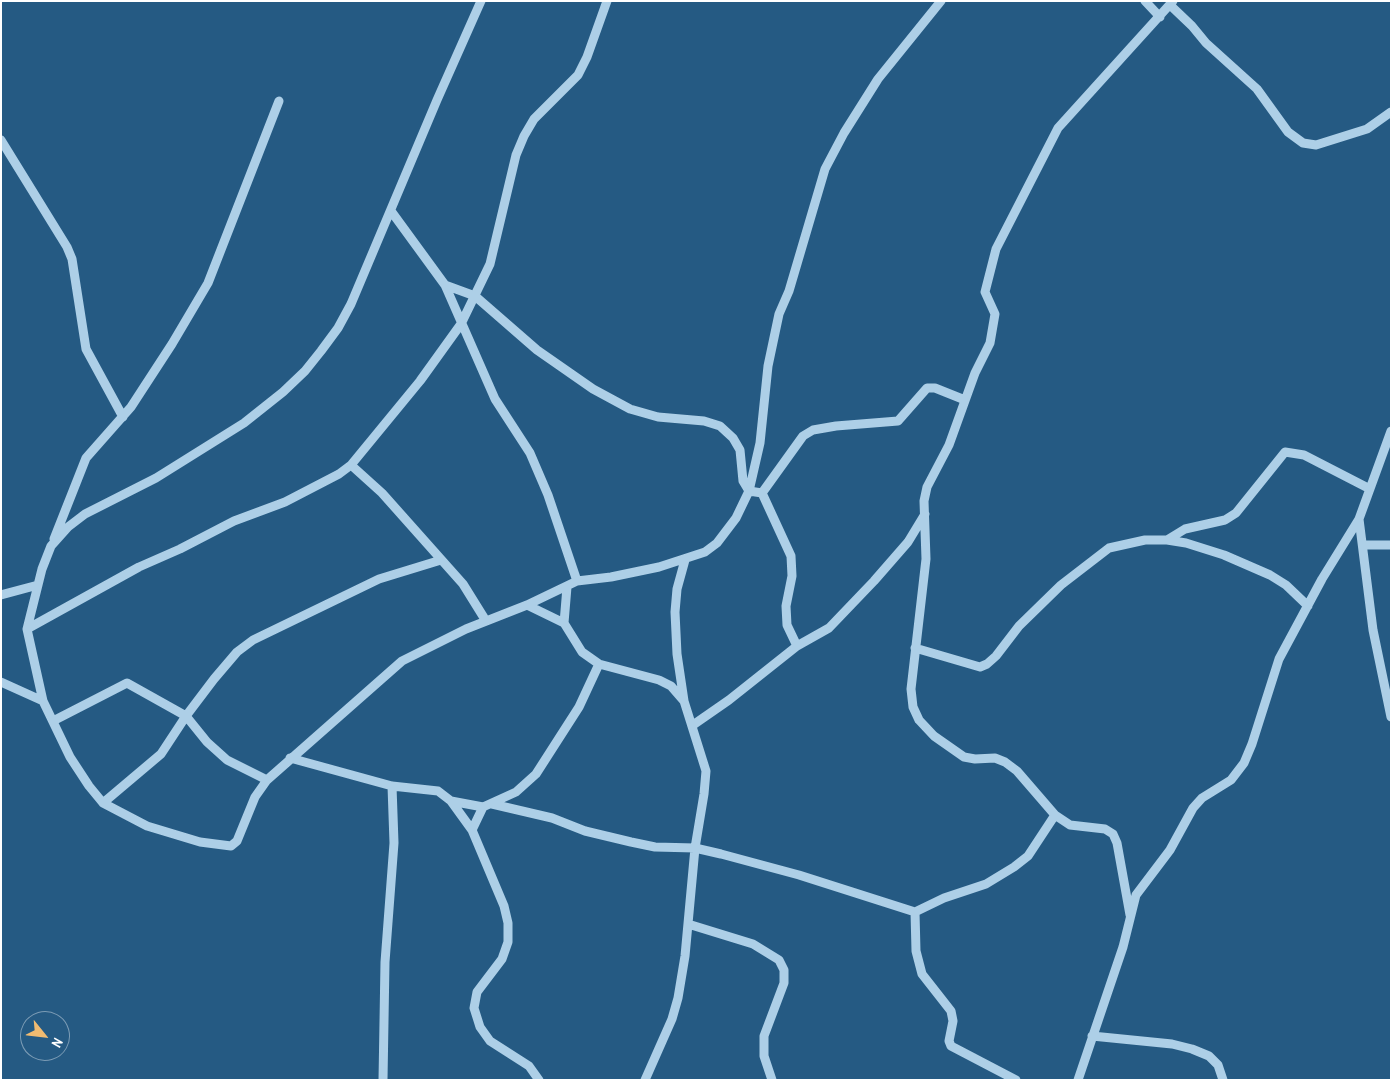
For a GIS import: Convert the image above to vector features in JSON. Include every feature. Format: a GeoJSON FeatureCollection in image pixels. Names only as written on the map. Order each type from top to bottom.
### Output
{"type":"FeatureCollection","features":[{"type":"Feature","properties":{"kind":"street"},"geometry":{"type":"LineString","coordinates":[[51,546],[68,527],[85,514],[156,478],[244,423],[305,371],[338,328],[351,304],[391,212],[436,100],[481,1]]}},
{"type":"Feature","properties":{"kind":"street"},"geometry":{"type":"LineString","coordinates":[[27,628],[139,567],[180,549],[234,521],[285,502],[339,474],[351,465],[420,380],[461,324],[490,264],[516,156],[524,136],[534,119],[578,75],[587,57],[608,1]]}},
{"type":"Feature","properties":{"kind":"street"},"geometry":{"type":"LineString","coordinates":[[279,101],[208,283],[172,344],[123,417],[86,458],[51,546],[38,585],[27,628],[43,701],[70,757],[103,803],[147,826],[200,842],[230,846],[237,841],[255,797],[267,780],[402,661],[577,581],[611,577],[685,560],[705,552],[717,543],[736,518],[750,491],[764,418],[764,392],[768,366],[779,314],[788,291],[826,168],[844,133],[878,79],[942,1]]}},
{"type":"Feature","properties":{"kind":"street"},"geometry":{"type":"LineString","coordinates":[[1145,1],[1160,17]]}},
{"type":"Feature","properties":{"kind":"street"},"geometry":{"type":"LineString","coordinates":[[1130,915],[1118,843],[1113,834],[1105,829],[1070,825],[1055,815],[1017,771],[1006,762],[995,758],[975,759],[964,757],[934,736],[919,720],[913,707],[911,689],[926,559],[924,501],[927,487],[948,446],[965,400],[990,343],[995,314],[985,292],[996,249],[1058,128],[1172,3],[1206,43],[1257,89],[1288,132],[1303,143],[1316,145],[1367,129],[1391,112]]}},
{"type":"Feature","properties":{"kind":"street"},"geometry":{"type":"LineString","coordinates":[[1,140],[67,247],[72,259],[86,349],[123,417]]}},
{"type":"Feature","properties":{"kind":"street"},"geometry":{"type":"LineString","coordinates":[[391,212],[445,285],[495,399],[530,453],[548,495],[577,581]]}},
{"type":"Feature","properties":{"kind":"street"},"geometry":{"type":"LineString","coordinates":[[445,285],[475,296],[537,350],[593,390],[630,409],[658,417],[704,421],[720,426],[734,438],[740,450],[743,482],[750,491],[762,493]]}},
{"type":"Feature","properties":{"kind":"street"},"geometry":{"type":"LineString","coordinates":[[762,493],[803,436],[813,430],[898,420],[927,388],[935,388],[965,400]]}},
{"type":"Feature","properties":{"kind":"street"},"geometry":{"type":"LineString","coordinates":[[1078,1080],[1123,947],[1136,895],[1170,850],[1192,808],[1202,798],[1231,780],[1244,763],[1252,744],[1279,659],[1359,519],[1386,454],[1391,431]]}},
{"type":"Feature","properties":{"kind":"street"},"geometry":{"type":"LineString","coordinates":[[1167,540],[1185,529],[1225,520],[1236,513],[1285,452],[1304,455],[1370,489]]}},
{"type":"Feature","properties":{"kind":"street"},"geometry":{"type":"LineString","coordinates":[[351,465],[382,493],[463,584],[486,621]]}},
{"type":"Feature","properties":{"kind":"street"},"geometry":{"type":"LineString","coordinates":[[762,493],[791,556],[792,576],[786,606],[786,625],[797,646]]}},
{"type":"Feature","properties":{"kind":"street"},"geometry":{"type":"LineString","coordinates":[[693,725],[729,700],[797,646],[829,628],[908,542],[925,514]]}},
{"type":"Feature","properties":{"kind":"street"},"geometry":{"type":"LineString","coordinates":[[1359,519],[1373,630],[1391,717]]}},
{"type":"Feature","properties":{"kind":"street"},"geometry":{"type":"LineString","coordinates":[[915,648],[980,667],[987,664],[1038,605],[1109,548],[1129,542],[1167,540],[1203,546],[1270,575],[1286,585],[1308,606]]}},
{"type":"Feature","properties":{"kind":"street"},"geometry":{"type":"LineString","coordinates":[[1363,545],[1391,545]]}},
{"type":"Feature","properties":{"kind":"street"},"geometry":{"type":"LineString","coordinates":[[103,803],[161,754],[186,716],[237,652],[253,640],[379,579],[441,560]]}},
{"type":"Feature","properties":{"kind":"street"},"geometry":{"type":"LineString","coordinates":[[645,1080],[672,1019],[678,998],[686,956],[695,848],[706,771],[684,700],[677,654],[674,612],[677,589],[685,560]]}},
{"type":"Feature","properties":{"kind":"street"},"geometry":{"type":"LineString","coordinates":[[1,595],[38,585]]}},
{"type":"Feature","properties":{"kind":"street"},"geometry":{"type":"LineString","coordinates":[[564,623],[567,587]]}},
{"type":"Feature","properties":{"kind":"street"},"geometry":{"type":"LineString","coordinates":[[527,605],[564,623],[582,652],[599,664],[659,680],[671,686],[684,700]]}},
{"type":"Feature","properties":{"kind":"street"},"geometry":{"type":"LineString","coordinates":[[472,830],[488,805],[516,792],[536,774],[579,708],[599,664]]}},
{"type":"Feature","properties":{"kind":"street"},"geometry":{"type":"LineString","coordinates":[[1,682],[43,701]]}},
{"type":"Feature","properties":{"kind":"street"},"geometry":{"type":"LineString","coordinates":[[53,721],[127,683],[186,716],[207,742],[226,760],[267,780]]}},
{"type":"Feature","properties":{"kind":"street"},"geometry":{"type":"LineString","coordinates":[[290,758],[392,786],[426,788],[438,792],[451,801],[472,830],[501,898],[508,923],[508,942],[502,959],[477,992],[474,1008],[480,1027],[490,1041],[529,1066],[539,1080]]}},
{"type":"Feature","properties":{"kind":"street"},"geometry":{"type":"LineString","coordinates":[[383,1080],[384,962],[394,842],[392,786]]}},
{"type":"Feature","properties":{"kind":"street"},"geometry":{"type":"LineString","coordinates":[[451,801],[488,805],[552,818],[585,830],[631,842],[656,846],[695,848],[799,875],[915,912],[944,898],[986,884],[1014,867],[1028,856],[1055,815]]}},
{"type":"Feature","properties":{"kind":"street"},"geometry":{"type":"LineString","coordinates":[[915,912],[916,951],[922,974],[951,1011],[953,1021],[949,1042],[951,1046],[1016,1080]]}},
{"type":"Feature","properties":{"kind":"street"},"geometry":{"type":"LineString","coordinates":[[688,924],[753,944],[779,960],[784,970],[784,983],[764,1036],[764,1056],[772,1080]]}},
{"type":"Feature","properties":{"kind":"street"},"geometry":{"type":"LineString","coordinates":[[1092,1036],[1172,1044],[1192,1049],[1209,1056],[1218,1065],[1223,1080]]}}]}
